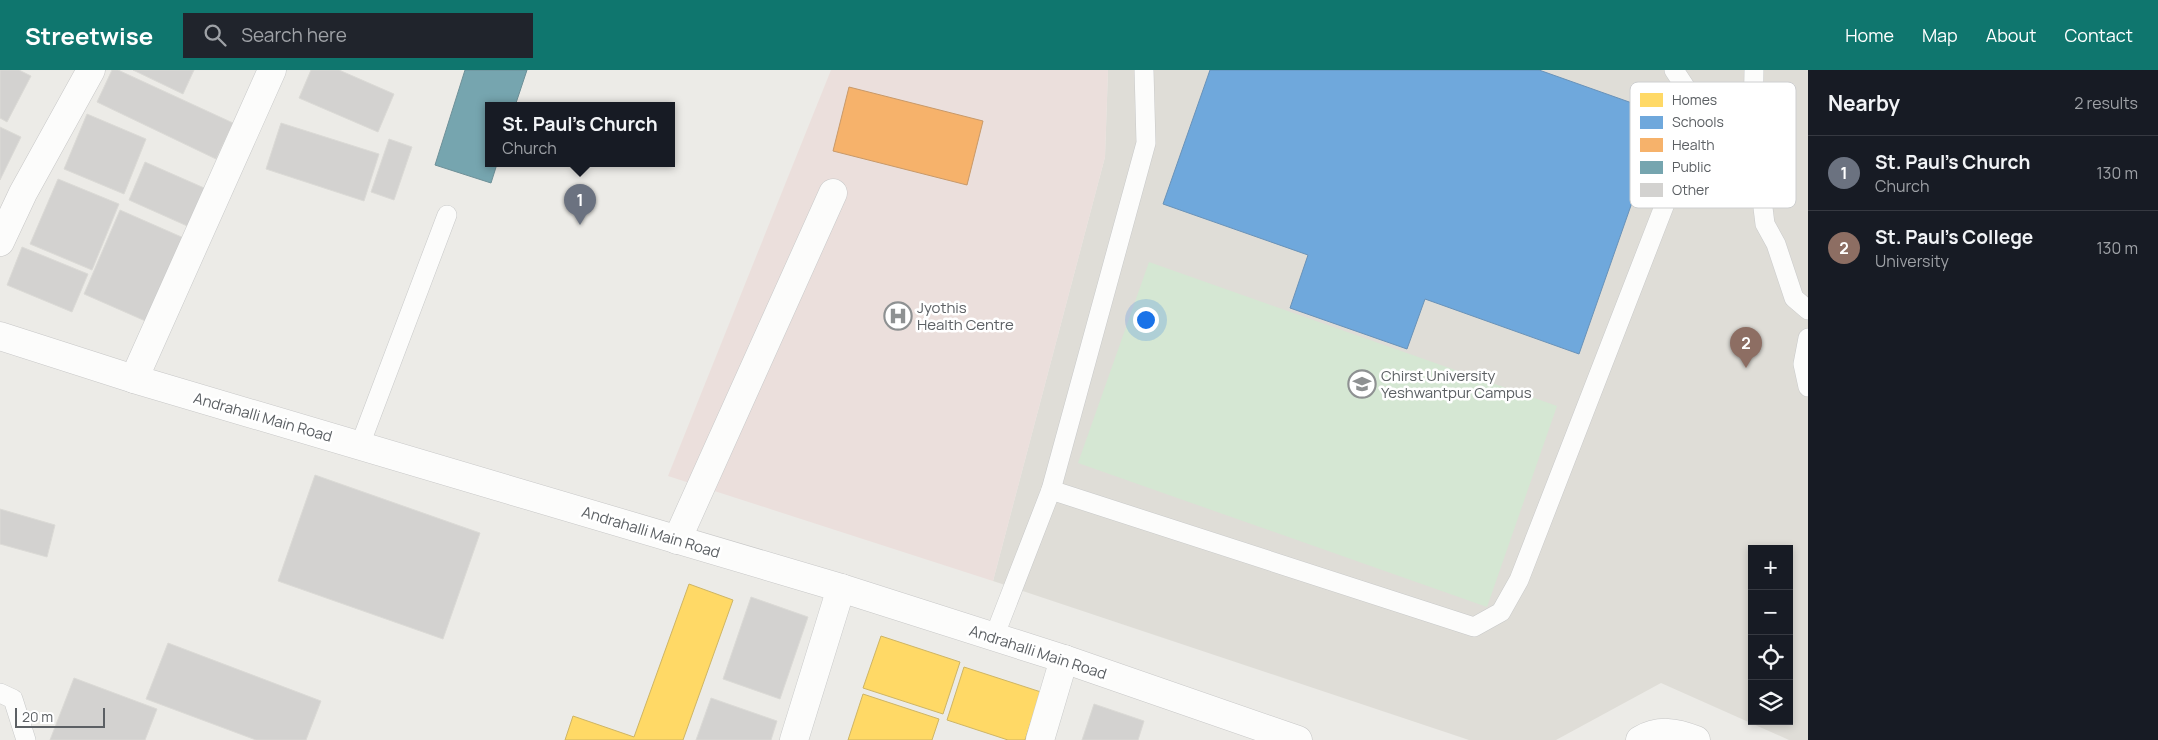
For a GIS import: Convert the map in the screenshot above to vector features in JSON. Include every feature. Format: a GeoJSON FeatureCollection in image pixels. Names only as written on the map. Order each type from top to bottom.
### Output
{"type":"FeatureCollection","features":[{"type":"Feature","properties":{"kind":"main road"},"geometry":{"type":"LineString","coordinates":[[0,242],[23,193],[91,70]]}},
{"type":"Feature","properties":{"kind":"main road"},"geometry":{"type":"LineString","coordinates":[[134,378],[272,70]]}},
{"type":"Feature","properties":{"kind":"main road"},"geometry":{"type":"LineString","coordinates":[[677,540],[833,193]]}},
{"type":"Feature","properties":{"kind":"main road","name":"Andrahalli Main Road"},"geometry":{"type":"LineString","coordinates":[[0,336],[360,446],[841,588],[1064,659],[1298,740]]}},
{"type":"Feature","properties":{"kind":"main road"},"geometry":{"type":"LineString","coordinates":[[794,740],[841,588]]}},
{"type":"Feature","properties":{"kind":"main road"},"geometry":{"type":"LineString","coordinates":[[1040,740],[1064,659]]}},
{"type":"Feature","properties":{"kind":"main road"},"geometry":{"type":"LineString","coordinates":[[1640,740],[1648,735],[1696,740]]}},
{"type":"Feature","properties":{"kind":"lane"},"geometry":{"type":"LineString","coordinates":[[994,637],[1051,490],[1146,143],[1144,70]]}},
{"type":"Feature","properties":{"kind":"lane"},"geometry":{"type":"LineString","coordinates":[[1674,70],[1682,82]]}},
{"type":"Feature","properties":{"kind":"lane"},"geometry":{"type":"LineString","coordinates":[[1051,490],[1474,628],[1501,612],[1520,580],[1664,208]]}},
{"type":"Feature","properties":{"kind":"lane"},"geometry":{"type":"LineString","coordinates":[[1764,208],[1766,224],[1776,244],[1794,298],[1808,310]]}},
{"type":"Feature","properties":{"kind":"lane"},"geometry":{"type":"LineString","coordinates":[[360,446],[447,215]]}},
{"type":"Feature","properties":{"kind":"lane"},"geometry":{"type":"LineString","coordinates":[[1808,338],[1803,364],[1808,387]]}},
{"type":"Feature","properties":{"kind":"lane"},"geometry":{"type":"LineString","coordinates":[[0,693],[13,699],[26,740]]}},
{"type":"Feature","properties":{"kind":"shaded area","name":"Jyothis Health Centre"},"geometry":{"type":"Polygon","coordinates":[[[831,70],[1108,70],[1105,157],[993,581],[668,476],[831,70]]]}},
{"type":"Feature","properties":{"kind":"shaded area","name":"Chirst University Yeshwantpur Campus"},"geometry":{"type":"Polygon","coordinates":[[[1108,70],[1808,70],[1808,740],[1789,740],[1755,725],[1793,725],[1793,545],[1748,545],[1748,722],[1661,683],[1556,740],[1469,740],[993,581],[1105,157],[1108,70]]]}},
{"type":"Feature","properties":{"kind":"green space"},"geometry":{"type":"Polygon","coordinates":[[[1149,262],[1557,406],[1487,607],[1078,463],[1149,262]]]}},
{"type":"Feature","properties":{"kind":"building: Homes"},"geometry":{"type":"Polygon","coordinates":[[[689,584],[733,600],[683,740],[565,740],[573,716],[634,737],[689,584]]]}},
{"type":"Feature","properties":{"kind":"building: Homes"},"geometry":{"type":"Polygon","coordinates":[[[881,636],[960,662],[943,714],[863,688],[881,636]]]}},
{"type":"Feature","properties":{"kind":"building: Homes"},"geometry":{"type":"Polygon","coordinates":[[[964,667],[1041,692],[1025,740],[1008,740],[947,720],[964,667]]]}},
{"type":"Feature","properties":{"kind":"building: Homes"},"geometry":{"type":"Polygon","coordinates":[[[863,694],[939,719],[932,740],[848,740],[863,694]]]}},
{"type":"Feature","properties":{"kind":"building: Schools"},"geometry":{"type":"Polygon","coordinates":[[[1210,70],[1539,70],[1630,102],[1630,208],[1579,354],[1425,299],[1407,349],[1290,308],[1308,255],[1163,204],[1210,70]]]}},
{"type":"Feature","properties":{"kind":"building: Health"},"geometry":{"type":"Polygon","coordinates":[[[849,87],[983,121],[967,185],[833,151],[849,87]]]}},
{"type":"Feature","properties":{"kind":"building: Public"},"geometry":{"type":"Polygon","coordinates":[[[465,70],[527,70],[516,102],[485,102],[485,167],[496,167],[491,183],[435,165],[465,70]]]}},
{"type":"Feature","properties":{"kind":"building: Other"},"geometry":{"type":"Polygon","coordinates":[[[0,70],[19,70],[31,76],[7,122],[0,118],[0,70]]]}},
{"type":"Feature","properties":{"kind":"building: Other"},"geometry":{"type":"Polygon","coordinates":[[[112,70],[118,70],[233,123],[216,159],[97,102],[112,70]]]}},
{"type":"Feature","properties":{"kind":"building: Other"},"geometry":{"type":"Polygon","coordinates":[[[133,70],[194,70],[183,94],[133,70]]]}},
{"type":"Feature","properties":{"kind":"building: Other"},"geometry":{"type":"Polygon","coordinates":[[[311,70],[339,70],[394,94],[378,132],[299,98],[311,70]]]}},
{"type":"Feature","properties":{"kind":"building: Other"},"geometry":{"type":"Polygon","coordinates":[[[87,114],[146,139],[124,194],[64,169],[87,114]]]}},
{"type":"Feature","properties":{"kind":"building: Other"},"geometry":{"type":"Polygon","coordinates":[[[281,123],[379,154],[364,201],[266,169],[281,123]]]}},
{"type":"Feature","properties":{"kind":"building: Other"},"geometry":{"type":"Polygon","coordinates":[[[0,127],[21,137],[0,180],[0,127]]]}},
{"type":"Feature","properties":{"kind":"building: Other"},"geometry":{"type":"Polygon","coordinates":[[[389,139],[412,147],[394,200],[371,192],[389,139]]]}},
{"type":"Feature","properties":{"kind":"building: Other"},"geometry":{"type":"Polygon","coordinates":[[[145,162],[211,191],[194,229],[129,200],[145,162]]]}},
{"type":"Feature","properties":{"kind":"building: Other"},"geometry":{"type":"Polygon","coordinates":[[[58,179],[119,204],[92,270],[30,244],[58,179]]]}},
{"type":"Feature","properties":{"kind":"building: Other"},"geometry":{"type":"Polygon","coordinates":[[[120,210],[186,239],[150,323],[84,294],[120,210]]]}},
{"type":"Feature","properties":{"kind":"building: Other"},"geometry":{"type":"Polygon","coordinates":[[[22,247],[88,274],[72,312],[7,285],[22,247]]]}},
{"type":"Feature","properties":{"kind":"building: Other"},"geometry":{"type":"Polygon","coordinates":[[[315,475],[480,533],[443,639],[278,581],[315,475]]]}},
{"type":"Feature","properties":{"kind":"building: Other"},"geometry":{"type":"Polygon","coordinates":[[[0,509],[55,525],[47,557],[0,544],[0,509]]]}},
{"type":"Feature","properties":{"kind":"building: Other"},"geometry":{"type":"Polygon","coordinates":[[[751,597],[808,617],[780,699],[723,679],[751,597]]]}},
{"type":"Feature","properties":{"kind":"building: Other"},"geometry":{"type":"Polygon","coordinates":[[[168,643],[321,701],[306,740],[256,740],[146,699],[168,643]]]}},
{"type":"Feature","properties":{"kind":"building: Other"},"geometry":{"type":"Polygon","coordinates":[[[74,678],[157,709],[145,740],[50,740],[74,678]]]}},
{"type":"Feature","properties":{"kind":"building: Other"},"geometry":{"type":"Polygon","coordinates":[[[711,698],[777,721],[771,740],[696,740],[711,698]]]}},
{"type":"Feature","properties":{"kind":"building: Other"},"geometry":{"type":"Polygon","coordinates":[[[1094,704],[1144,721],[1138,740],[1082,740],[1094,704]]]}},
{"type":"Feature","properties":{"kind":"place","name":"St. Paul's Church"},"geometry":{"type":"Point","coordinates":[580,225]}},
{"type":"Feature","properties":{"kind":"place","name":"Jyothis Health Centre"},"geometry":{"type":"Point","coordinates":[898,316]}},
{"type":"Feature","properties":{"kind":"place","name":"St. Paul's College"},"geometry":{"type":"Point","coordinates":[1746,368]}},
{"type":"Feature","properties":{"kind":"place","name":"Chirst University Yeshwantpur Campus"},"geometry":{"type":"Point","coordinates":[1362,384]}}]}
